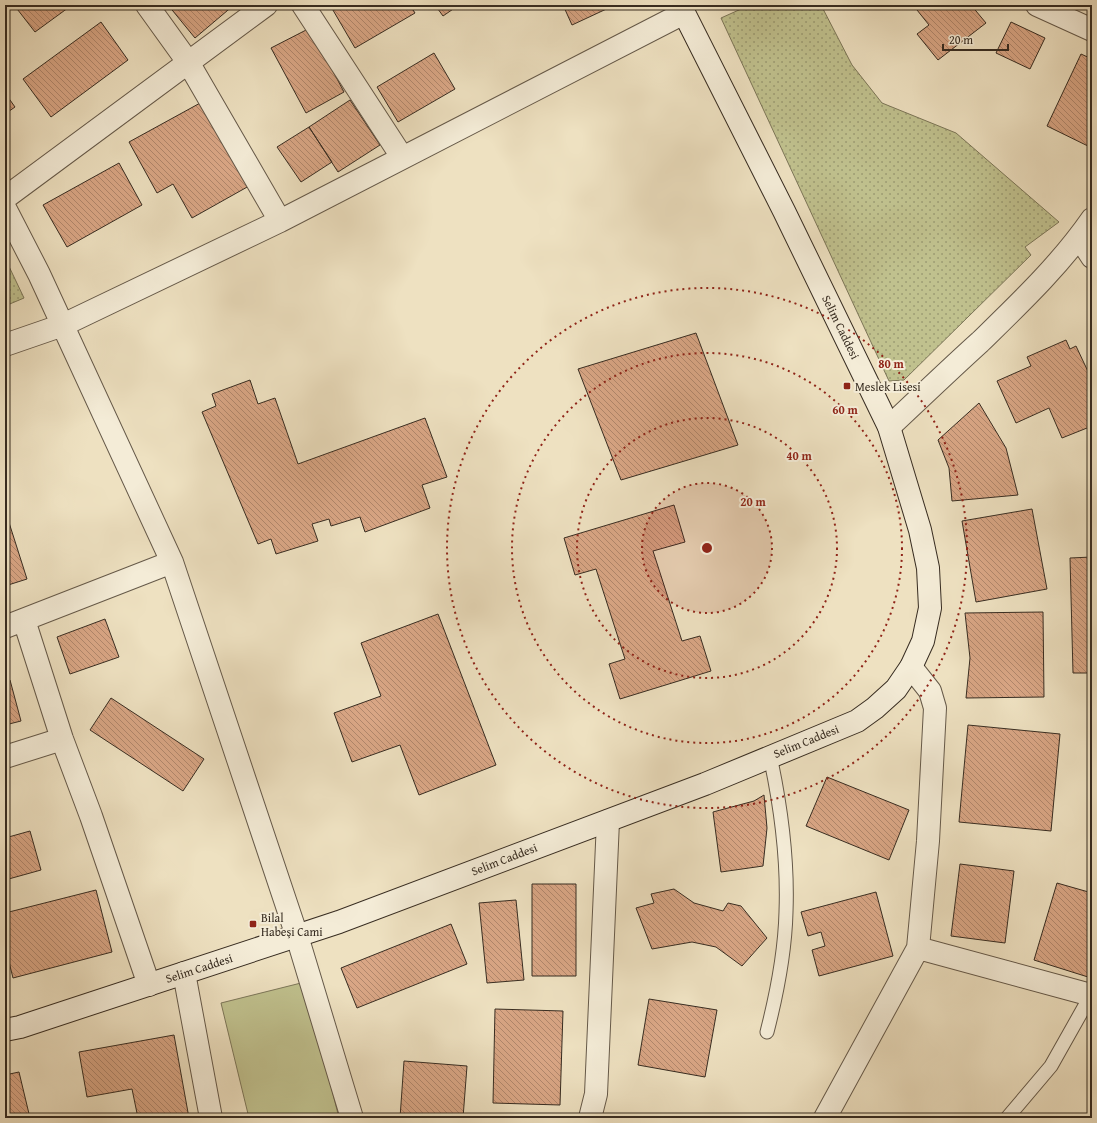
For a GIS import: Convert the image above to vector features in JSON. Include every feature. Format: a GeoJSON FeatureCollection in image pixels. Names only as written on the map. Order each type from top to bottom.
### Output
{"type":"FeatureCollection","features":[{"type":"Feature","properties":{"kind":"street"},"geometry":{"type":"LineString","coordinates":[[147,5],[188,62],[280,220]]}},
{"type":"Feature","properties":{"kind":"street"},"geometry":{"type":"LineString","coordinates":[[5,198],[266,5]]}},
{"type":"Feature","properties":{"kind":"street"},"geometry":{"type":"LineString","coordinates":[[303,5],[402,157]]}},
{"type":"Feature","properties":{"kind":"street"},"geometry":{"type":"LineString","coordinates":[[1037,5],[1092,30]]}},
{"type":"Feature","properties":{"kind":"street"},"geometry":{"type":"LineString","coordinates":[[5,346],[63,324],[280,220],[682,9]]}},
{"type":"Feature","properties":{"kind":"street","name":"Selim Caddesi"},"geometry":{"type":"LineString","coordinates":[[5,1030],[20,1027],[339,922],[705,784],[857,721],[875,708],[896,689],[911,667],[923,641],[930,608],[928,568],[920,530],[889,427],[784,211],[682,9]]}},
{"type":"Feature","properties":{"kind":"street"},"geometry":{"type":"LineString","coordinates":[[5,208],[63,324],[172,562],[297,936],[352,1118]]}},
{"type":"Feature","properties":{"kind":"street"},"geometry":{"type":"LineString","coordinates":[[889,427],[1026,298],[1079,237],[1092,218]]}},
{"type":"Feature","properties":{"kind":"street"},"geometry":{"type":"LineString","coordinates":[[1079,237],[1092,256]]}},
{"type":"Feature","properties":{"kind":"street"},"geometry":{"type":"LineString","coordinates":[[149,985],[91,816],[62,739],[14,623],[172,562]]}},
{"type":"Feature","properties":{"kind":"street"},"geometry":{"type":"LineString","coordinates":[[825,1118],[918,948],[928,841],[935,708],[930,691],[911,667]]}},
{"type":"Feature","properties":{"kind":"street"},"geometry":{"type":"LineString","coordinates":[[5,758],[62,739]]}},
{"type":"Feature","properties":{"kind":"street"},"geometry":{"type":"LineString","coordinates":[[590,1118],[596,1094],[608,820]]}},
{"type":"Feature","properties":{"kind":"street"},"geometry":{"type":"LineString","coordinates":[[918,948],[1092,994]]}},
{"type":"Feature","properties":{"kind":"street"},"geometry":{"type":"LineString","coordinates":[[184,973],[211,1118]]}},
{"type":"Feature","properties":{"kind":"lane"},"geometry":{"type":"LineString","coordinates":[[767,1032],[779,975],[786,913],[786,870],[783,827],[778,791],[770,756]]}},
{"type":"Feature","properties":{"kind":"lane"},"geometry":{"type":"LineString","coordinates":[[1007,1118],[1051,1066],[1092,994]]}},
{"type":"Feature","properties":{"kind":"green space"},"geometry":{"type":"Polygon","coordinates":[[[750,5],[821,5],[852,65],[882,103],[956,133],[1059,222],[1025,247],[1031,255],[904,380],[889,381],[721,18],[750,5]]]}},
{"type":"Feature","properties":{"kind":"green space"},"geometry":{"type":"Polygon","coordinates":[[[5,258],[24,298],[5,306],[5,258]]]}},
{"type":"Feature","properties":{"kind":"green space"},"geometry":{"type":"Polygon","coordinates":[[[305,982],[339,1118],[249,1118],[221,1003],[305,982]]]}},
{"type":"Feature","properties":{"kind":"building"},"geometry":{"type":"Polygon","coordinates":[[[14,5],[72,5],[35,32],[14,5]]]}},
{"type":"Feature","properties":{"kind":"building"},"geometry":{"type":"Polygon","coordinates":[[[168,5],[234,5],[195,38],[168,5]]]}},
{"type":"Feature","properties":{"kind":"building"},"geometry":{"type":"Polygon","coordinates":[[[330,5],[410,5],[415,13],[355,48],[330,5]]]}},
{"type":"Feature","properties":{"kind":"building"},"geometry":{"type":"Polygon","coordinates":[[[435,5],[459,5],[443,16],[435,5]]]}},
{"type":"Feature","properties":{"kind":"building"},"geometry":{"type":"Polygon","coordinates":[[[563,5],[615,5],[572,25],[563,5]]]}},
{"type":"Feature","properties":{"kind":"building"},"geometry":{"type":"Polygon","coordinates":[[[913,5],[971,5],[986,23],[938,60],[917,34],[929,25],[913,5]]]}},
{"type":"Feature","properties":{"kind":"building"},"geometry":{"type":"Polygon","coordinates":[[[101,22],[128,60],[51,117],[23,79],[101,22]]]}},
{"type":"Feature","properties":{"kind":"building"},"geometry":{"type":"Polygon","coordinates":[[[1011,22],[1045,38],[1030,69],[996,53],[1011,22]]]}},
{"type":"Feature","properties":{"kind":"building"},"geometry":{"type":"Polygon","coordinates":[[[310,28],[344,92],[306,113],[271,48],[310,28]]]}},
{"type":"Feature","properties":{"kind":"building"},"geometry":{"type":"Polygon","coordinates":[[[434,53],[455,89],[398,122],[377,87],[434,53]]]}},
{"type":"Feature","properties":{"kind":"building"},"geometry":{"type":"Polygon","coordinates":[[[1081,54],[1092,59],[1092,148],[1047,126],[1081,54]]]}},
{"type":"Feature","properties":{"kind":"building"},"geometry":{"type":"Polygon","coordinates":[[[5,93],[15,107],[5,114],[5,93]]]}},
{"type":"Feature","properties":{"kind":"building"},"geometry":{"type":"Polygon","coordinates":[[[350,100],[380,145],[338,172],[309,127],[350,100]]]}},
{"type":"Feature","properties":{"kind":"building"},"geometry":{"type":"Polygon","coordinates":[[[202,102],[249,186],[192,218],[173,184],[157,193],[129,142],[202,102]]]}},
{"type":"Feature","properties":{"kind":"building"},"geometry":{"type":"Polygon","coordinates":[[[309,127],[332,162],[301,182],[277,147],[309,127]]]}},
{"type":"Feature","properties":{"kind":"building"},"geometry":{"type":"Polygon","coordinates":[[[119,163],[142,205],[67,247],[43,205],[119,163]]]}},
{"type":"Feature","properties":{"kind":"building"},"geometry":{"type":"Polygon","coordinates":[[[696,333],[738,445],[621,480],[578,369],[696,333]]]}},
{"type":"Feature","properties":{"kind":"building"},"geometry":{"type":"Polygon","coordinates":[[[1066,340],[1070,349],[1076,346],[1092,380],[1092,389],[1088,391],[1092,400],[1092,426],[1062,438],[1049,408],[1016,423],[997,381],[1031,366],[1027,357],[1066,340]]]}},
{"type":"Feature","properties":{"kind":"building"},"geometry":{"type":"Polygon","coordinates":[[[250,380],[258,404],[275,398],[298,464],[425,418],[447,477],[422,485],[430,508],[365,532],[360,517],[331,526],[329,519],[312,524],[318,541],[276,554],[271,539],[258,544],[202,412],[216,406],[212,394],[250,380]]]}},
{"type":"Feature","properties":{"kind":"building"},"geometry":{"type":"Polygon","coordinates":[[[979,403],[1006,448],[1018,495],[952,501],[949,468],[938,440],[979,403]]]}},
{"type":"Feature","properties":{"kind":"building"},"geometry":{"type":"Polygon","coordinates":[[[674,505],[685,542],[653,551],[682,641],[700,636],[711,671],[620,699],[609,664],[625,659],[596,569],[575,575],[564,538],[674,505]]]}},
{"type":"Feature","properties":{"kind":"building"},"geometry":{"type":"Polygon","coordinates":[[[1032,509],[1047,589],[976,602],[962,521],[1032,509]]]}},
{"type":"Feature","properties":{"kind":"building"},"geometry":{"type":"Polygon","coordinates":[[[5,510],[27,579],[5,586],[5,510]]]}},
{"type":"Feature","properties":{"kind":"building"},"geometry":{"type":"Polygon","coordinates":[[[1092,557],[1092,673],[1073,673],[1070,558],[1092,557]]]}},
{"type":"Feature","properties":{"kind":"building"},"geometry":{"type":"Polygon","coordinates":[[[1043,612],[1044,697],[966,698],[970,658],[965,613],[1043,612]]]}},
{"type":"Feature","properties":{"kind":"building"},"geometry":{"type":"Polygon","coordinates":[[[438,614],[496,765],[419,795],[400,745],[352,762],[334,713],[381,696],[361,643],[438,614]]]}},
{"type":"Feature","properties":{"kind":"building"},"geometry":{"type":"Polygon","coordinates":[[[105,619],[119,657],[70,674],[57,637],[105,619]]]}},
{"type":"Feature","properties":{"kind":"building"},"geometry":{"type":"Polygon","coordinates":[[[10,680],[21,721],[5,725],[5,682],[10,680]]]}},
{"type":"Feature","properties":{"kind":"building"},"geometry":{"type":"Polygon","coordinates":[[[111,698],[204,759],[183,791],[90,730],[111,698]]]}},
{"type":"Feature","properties":{"kind":"building"},"geometry":{"type":"Polygon","coordinates":[[[968,725],[1060,734],[1051,831],[959,822],[968,725]]]}},
{"type":"Feature","properties":{"kind":"building"},"geometry":{"type":"Polygon","coordinates":[[[827,777],[909,810],[889,860],[806,826],[827,777]]]}},
{"type":"Feature","properties":{"kind":"building"},"geometry":{"type":"Polygon","coordinates":[[[764,795],[767,828],[763,866],[721,872],[713,812],[754,801],[764,795]]]}},
{"type":"Feature","properties":{"kind":"building"},"geometry":{"type":"Polygon","coordinates":[[[30,831],[41,870],[5,880],[5,838],[30,831]]]}},
{"type":"Feature","properties":{"kind":"building"},"geometry":{"type":"Polygon","coordinates":[[[960,864],[1014,871],[1005,943],[951,936],[960,864]]]}},
{"type":"Feature","properties":{"kind":"building"},"geometry":{"type":"Polygon","coordinates":[[[1057,883],[1092,893],[1092,965],[1088,977],[1034,960],[1057,883]]]}},
{"type":"Feature","properties":{"kind":"building"},"geometry":{"type":"Polygon","coordinates":[[[532,884],[576,884],[576,976],[532,976],[532,884]]]}},
{"type":"Feature","properties":{"kind":"building"},"geometry":{"type":"Polygon","coordinates":[[[674,889],[694,903],[723,911],[728,903],[741,906],[767,938],[742,966],[716,947],[692,942],[652,949],[636,908],[654,903],[651,894],[674,889]]]}},
{"type":"Feature","properties":{"kind":"building"},"geometry":{"type":"Polygon","coordinates":[[[96,890],[112,952],[13,978],[5,946],[5,913],[96,890]]]}},
{"type":"Feature","properties":{"kind":"building"},"geometry":{"type":"Polygon","coordinates":[[[876,892],[893,956],[819,976],[812,950],[825,946],[821,932],[808,936],[801,912],[876,892]]]}},
{"type":"Feature","properties":{"kind":"building"},"geometry":{"type":"Polygon","coordinates":[[[516,900],[524,980],[487,983],[479,903],[516,900]]]}},
{"type":"Feature","properties":{"kind":"building"},"geometry":{"type":"Polygon","coordinates":[[[451,924],[467,964],[357,1008],[341,968],[451,924]]]}},
{"type":"Feature","properties":{"kind":"building"},"geometry":{"type":"Polygon","coordinates":[[[649,999],[717,1010],[705,1077],[638,1065],[649,999]]]}},
{"type":"Feature","properties":{"kind":"building"},"geometry":{"type":"Polygon","coordinates":[[[495,1009],[563,1011],[560,1105],[493,1103],[495,1009]]]}},
{"type":"Feature","properties":{"kind":"building"},"geometry":{"type":"Polygon","coordinates":[[[174,1035],[189,1118],[138,1118],[132,1089],[87,1097],[79,1052],[174,1035]]]}},
{"type":"Feature","properties":{"kind":"building"},"geometry":{"type":"Polygon","coordinates":[[[404,1061],[467,1066],[463,1118],[400,1118],[404,1061]]]}},
{"type":"Feature","properties":{"kind":"building"},"geometry":{"type":"Polygon","coordinates":[[[19,1072],[30,1118],[5,1118],[5,1075],[19,1072]]]}},
{"type":"Feature","properties":{"kind":"place","name":"Meslek Lisesi"},"geometry":{"type":"Point","coordinates":[847,386]}},
{"type":"Feature","properties":{"kind":"place","name":"Bilal Habeşi Cami"},"geometry":{"type":"Point","coordinates":[253,924]}}]}
